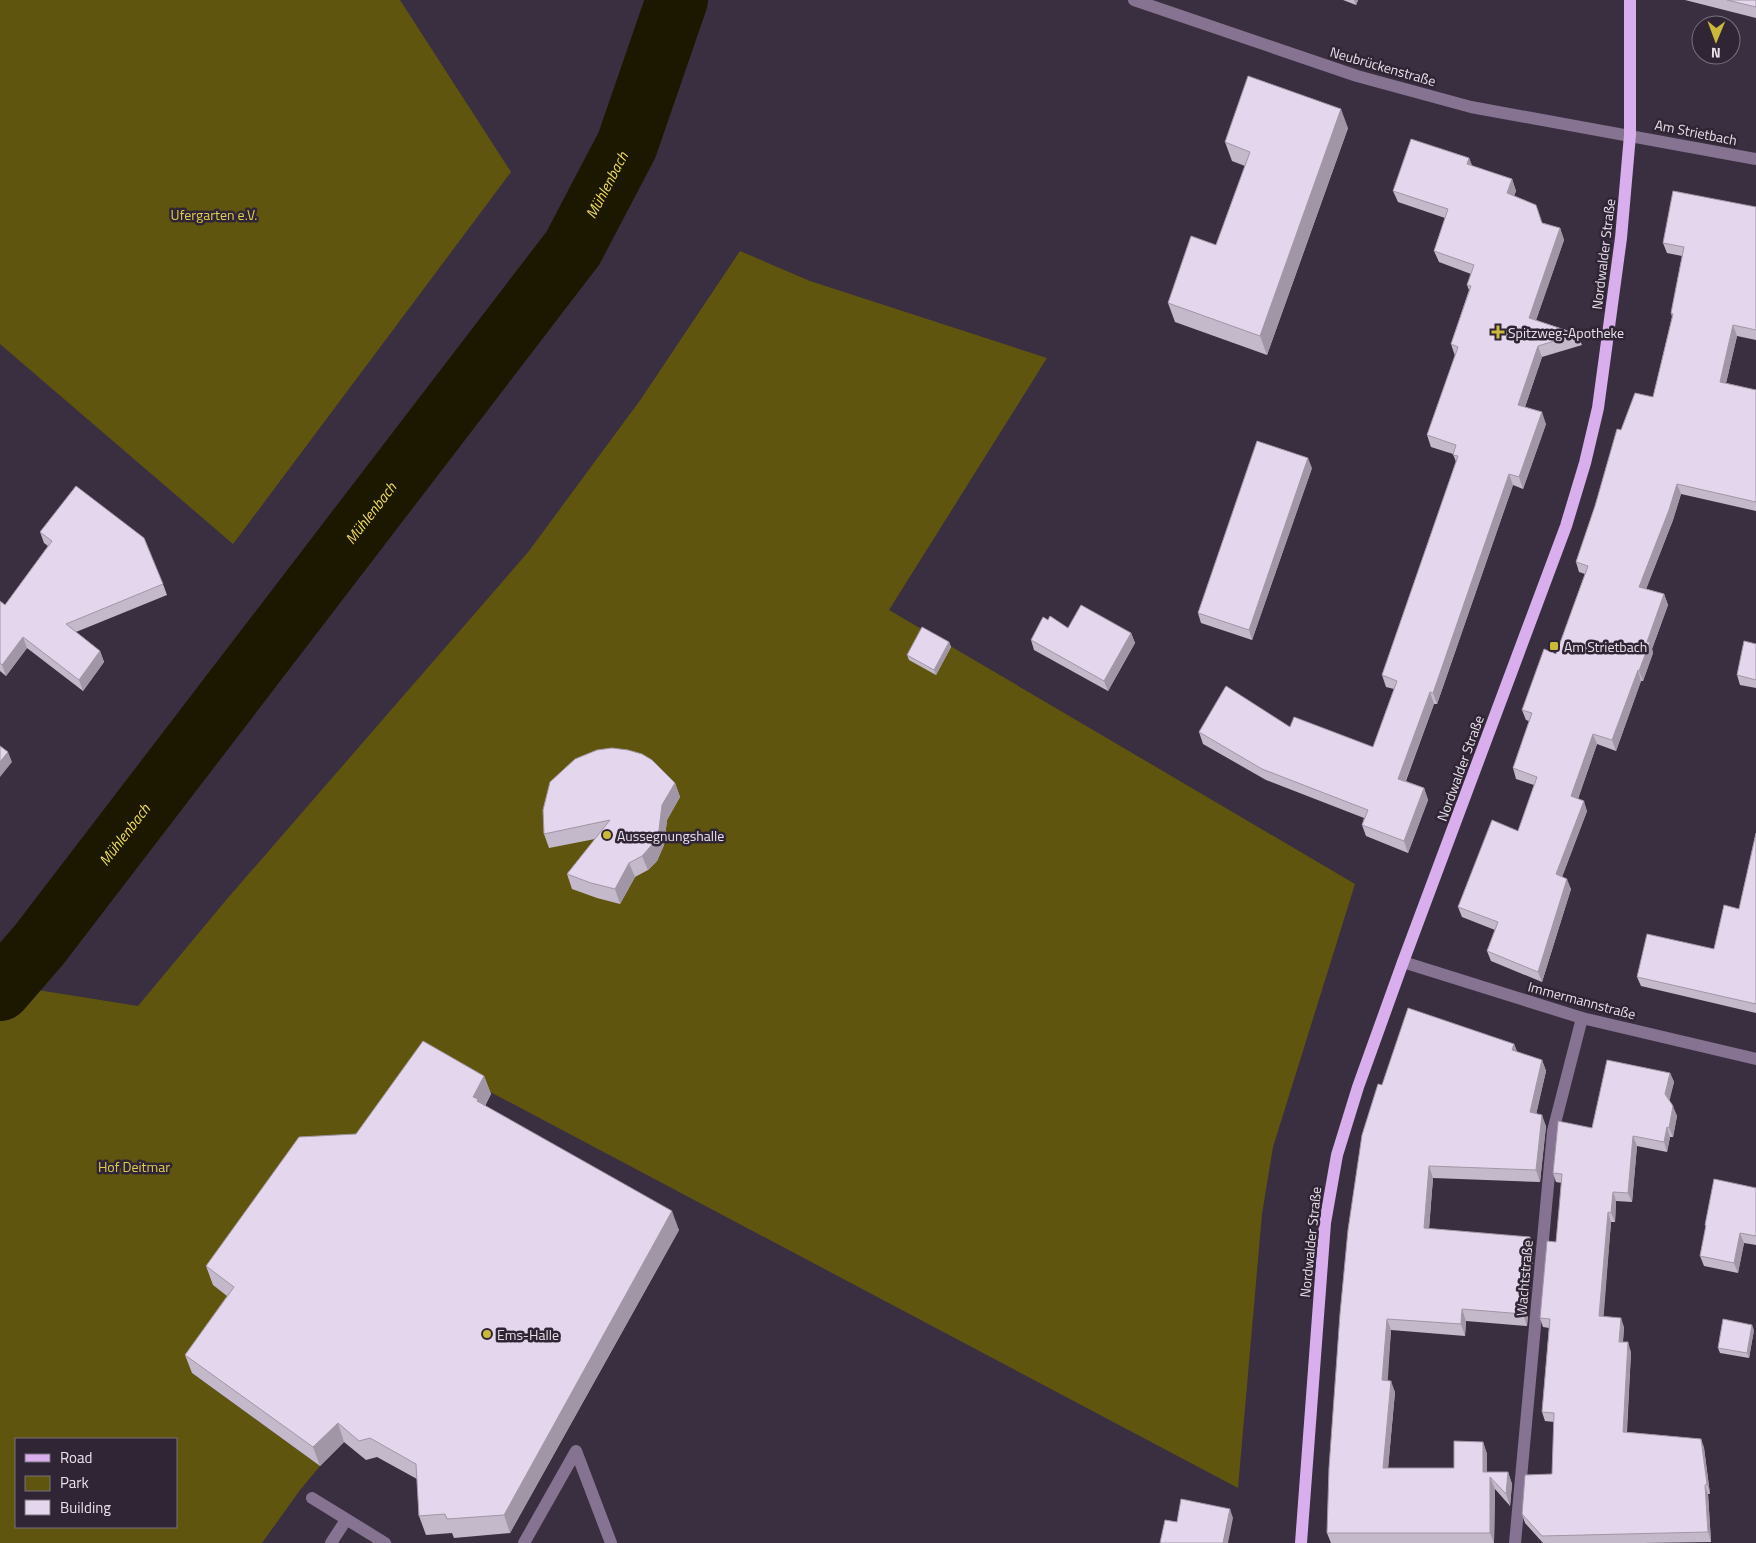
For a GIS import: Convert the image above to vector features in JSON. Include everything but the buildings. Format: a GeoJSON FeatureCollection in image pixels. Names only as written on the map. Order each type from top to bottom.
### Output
{"type":"FeatureCollection","features":[{"type":"Feature","properties":{"kind":"main road","name":"Nordwalder Straße"},"geometry":{"type":"LineString","coordinates":[[1301,1543],[1326,1213],[1336,1155],[1358,1087],[1403,962],[1566,526],[1585,463],[1598,408],[1621,238],[1630,135],[1630,0]]}},
{"type":"Feature","properties":{"kind":"street","name":"Neubrückenstraße"},"geometry":{"type":"LineString","coordinates":[[1134,0],[1376,81],[1471,107],[1630,135]]}},
{"type":"Feature","properties":{"kind":"street","name":"Am Strietbach"},"geometry":{"type":"LineString","coordinates":[[1630,135],[1756,159]]}},
{"type":"Feature","properties":{"kind":"street","name":"Immermannstraße"},"geometry":{"type":"LineString","coordinates":[[1403,962],[1582,1018],[1756,1059]]}},
{"type":"Feature","properties":{"kind":"street","name":"Wachtstraße"},"geometry":{"type":"LineString","coordinates":[[1515,1543],[1553,1130],[1582,1018]]}},
{"type":"Feature","properties":{"kind":"street"},"geometry":{"type":"LineString","coordinates":[[524,1543],[576,1451],[611,1543]]}},
{"type":"Feature","properties":{"kind":"street"},"geometry":{"type":"LineString","coordinates":[[312,1498],[385,1543]]}},
{"type":"Feature","properties":{"kind":"street"},"geometry":{"type":"LineString","coordinates":[[331,1543],[346,1520]]}},
{"type":"Feature","properties":{"kind":"green space","name":"Ufergarten e.V."},"geometry":{"type":"Polygon","coordinates":[[[0,0],[400,0],[511,172],[233,544],[0,344],[0,0]]]}},
{"type":"Feature","properties":{"kind":"green space","name":"Hof Deitmar"},"geometry":{"type":"Polygon","coordinates":[[[740,251],[810,281],[1047,358],[889,610],[1355,884],[1273,1147],[1262,1214],[1238,1488],[430,1060],[213,1285],[240,1305],[192,1373],[320,1466],[300,1490],[262,1543],[0,1543],[0,984],[138,1006],[227,899],[529,551],[641,399],[740,251]]]}},
{"type":"Feature","properties":{"kind":"waterway","name":"Mühlenbach"},"geometry":{"type":"LineString","coordinates":[[0,990],[39,945],[573,248],[627,145],[677,0]]}},
{"type":"Feature","properties":{"kind":"place","name":"Spitzweg-Apotheke"},"geometry":{"type":"Point","coordinates":[1498,332]}},
{"type":"Feature","properties":{"kind":"place","name":"Am Strietbach"},"geometry":{"type":"Point","coordinates":[1554,646]}},
{"type":"Feature","properties":{"kind":"place","name":"Aussegnungshalle"},"geometry":{"type":"Point","coordinates":[607,835]}},
{"type":"Feature","properties":{"kind":"place","name":"Ems-Halle"},"geometry":{"type":"Point","coordinates":[487,1334]}}]}
